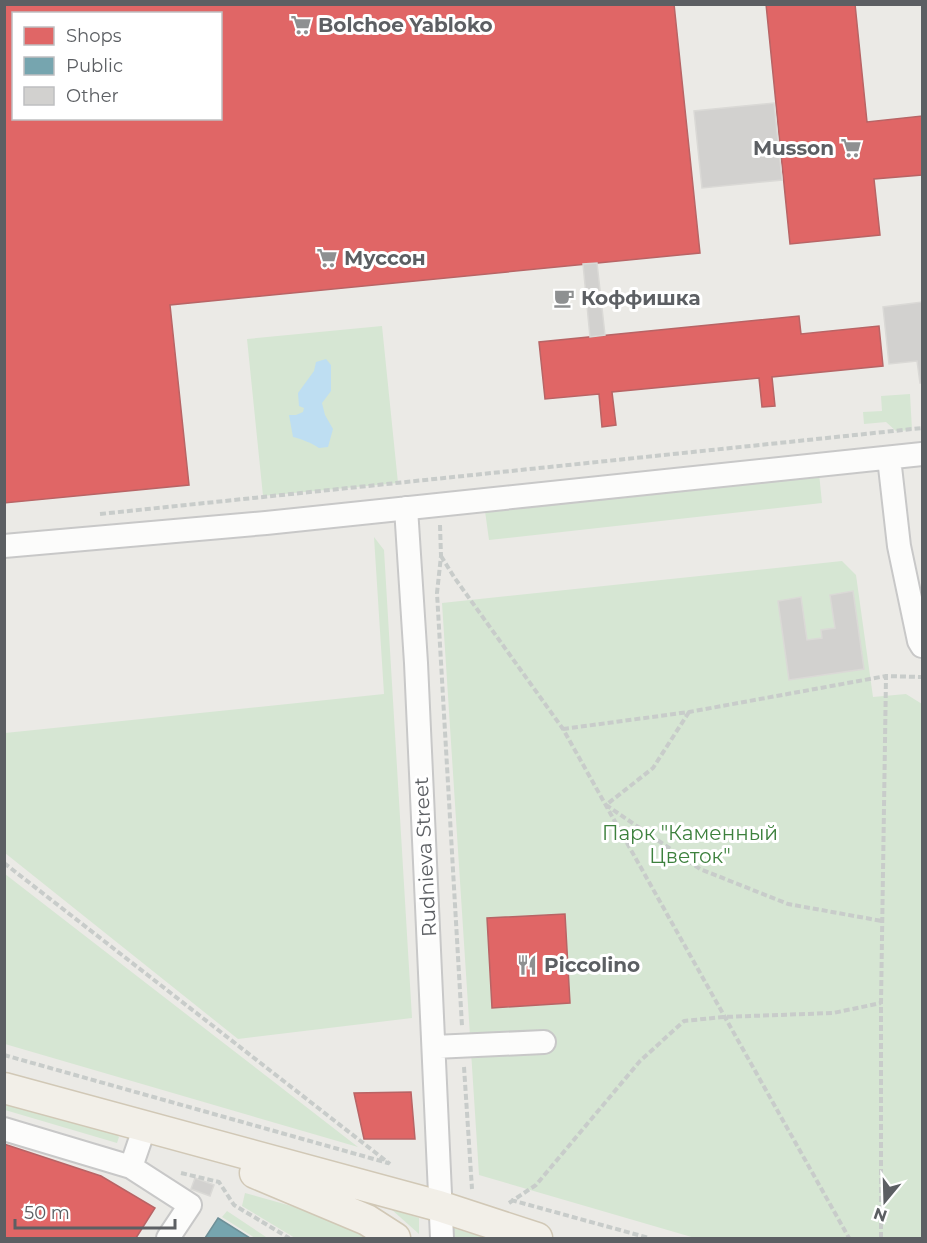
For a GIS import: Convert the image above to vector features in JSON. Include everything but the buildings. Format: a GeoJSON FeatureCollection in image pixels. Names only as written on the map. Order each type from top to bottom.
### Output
{"type":"FeatureCollection","features":[{"type":"Feature","properties":{"kind":"main road"},"geometry":{"type":"LineString","coordinates":[[4,1088],[137,1126],[440,1206],[537,1239]]}},
{"type":"Feature","properties":{"kind":"main road"},"geometry":{"type":"LineString","coordinates":[[137,1126],[228,1174],[367,1220],[395,1239]]}},
{"type":"Feature","properties":{"kind":"main road"},"geometry":{"type":"LineString","coordinates":[[228,1174],[436,1218],[440,1206]]}},
{"type":"Feature","properties":{"kind":"street"},"geometry":{"type":"LineString","coordinates":[[4,546],[440,505],[922,454]]}},
{"type":"Feature","properties":{"kind":"street"},"geometry":{"type":"LineString","coordinates":[[890,458],[899,546],[922,646]]}},
{"type":"Feature","properties":{"kind":"street","name":"Rudnieva Street"},"geometry":{"type":"LineString","coordinates":[[406,508],[416,663],[442,1239]]}},
{"type":"Feature","properties":{"kind":"street"},"geometry":{"type":"LineString","coordinates":[[434,1047],[544,1042]]}},
{"type":"Feature","properties":{"kind":"street"},"geometry":{"type":"LineString","coordinates":[[130,1167],[137,1126]]}},
{"type":"Feature","properties":{"kind":"street"},"geometry":{"type":"LineString","coordinates":[[4,1129],[130,1167],[190,1204],[168,1239]]}},
{"type":"Feature","properties":{"kind":"path"},"geometry":{"type":"LineString","coordinates":[[96,514],[922,428]]}},
{"type":"Feature","properties":{"kind":"path"},"geometry":{"type":"LineString","coordinates":[[440,505],[441,556],[437,593],[463,1034]]}},
{"type":"Feature","properties":{"kind":"path"},"geometry":{"type":"LineString","coordinates":[[441,556],[563,729],[849,1239]]}},
{"type":"Feature","properties":{"kind":"path"},"geometry":{"type":"LineString","coordinates":[[563,729],[689,712],[886,676],[922,677]]}},
{"type":"Feature","properties":{"kind":"path"},"geometry":{"type":"LineString","coordinates":[[881,1239],[881,1003],[886,676]]}},
{"type":"Feature","properties":{"kind":"path"},"geometry":{"type":"LineString","coordinates":[[606,805],[653,768],[689,712]]}},
{"type":"Feature","properties":{"kind":"path"},"geometry":{"type":"LineString","coordinates":[[606,805],[700,869],[788,904],[882,921]]}},
{"type":"Feature","properties":{"kind":"path"},"geometry":{"type":"LineString","coordinates":[[4,863],[390,1164]]}},
{"type":"Feature","properties":{"kind":"path"},"geometry":{"type":"LineString","coordinates":[[507,1207],[511,1200],[536,1185],[640,1061],[684,1021],[723,1017],[833,1013],[881,1003]]}},
{"type":"Feature","properties":{"kind":"path"},"geometry":{"type":"LineString","coordinates":[[4,1055],[400,1167]]}},
{"type":"Feature","properties":{"kind":"path"},"geometry":{"type":"LineString","coordinates":[[464,1058],[471,1189],[481,1191]]}},
{"type":"Feature","properties":{"kind":"path"},"geometry":{"type":"LineString","coordinates":[[228,1174],[234,1205],[289,1239]]}},
{"type":"Feature","properties":{"kind":"path"},"geometry":{"type":"LineString","coordinates":[[501,1197],[649,1239]]}},
{"type":"Feature","properties":{"kind":"green space"},"geometry":{"type":"Polygon","coordinates":[[[382,326],[398,483],[263,496],[247,339],[382,326]]]}},
{"type":"Feature","properties":{"kind":"green space"},"geometry":{"type":"Polygon","coordinates":[[[910,394],[912,430],[896,431],[886,422],[864,424],[863,412],[882,411],[881,396],[910,394]]]}},
{"type":"Feature","properties":{"kind":"green space"},"geometry":{"type":"Polygon","coordinates":[[[819,473],[822,503],[489,540],[485,511],[819,473]]]}},
{"type":"Feature","properties":{"kind":"green space"},"geometry":{"type":"Polygon","coordinates":[[[374,537],[384,550],[412,1018],[238,1039],[5,853],[5,733],[384,694],[374,537]]]}},
{"type":"Feature","properties":{"kind":"green space","name":"Парк \"Каменный Цветок\""},"geometry":{"type":"Polygon","coordinates":[[[842,561],[856,575],[873,697],[906,694],[922,704],[922,1238],[695,1238],[479,1175],[442,603],[842,561]]]}},
{"type":"Feature","properties":{"kind":"green space"},"geometry":{"type":"Polygon","coordinates":[[[5,874],[358,1147],[5,1044],[5,874]]]}},
{"type":"Feature","properties":{"kind":"green space"},"geometry":{"type":"Polygon","coordinates":[[[4,1101],[115,1133],[119,1137],[117,1143],[5,1110],[4,1101]]]}},
{"type":"Feature","properties":{"kind":"green space"},"geometry":{"type":"Polygon","coordinates":[[[245,1193],[341,1220],[367,1238],[295,1238],[242,1206],[245,1193]]]}},
{"type":"Feature","properties":{"kind":"green space"},"geometry":{"type":"Polygon","coordinates":[[[391,1209],[419,1218],[419,1234],[391,1209]]]}},
{"type":"Feature","properties":{"kind":"green space"},"geometry":{"type":"Polygon","coordinates":[[[227,1211],[266,1237],[255,1238],[222,1217],[227,1211]]]}},
{"type":"Feature","properties":{"kind":"green space"},"geometry":{"type":"Polygon","coordinates":[[[449,1227],[487,1238],[451,1238],[449,1227]]]}},
{"type":"Feature","properties":{"kind":"water"},"geometry":{"type":"Polygon","coordinates":[[[326,359],[331,365],[331,391],[322,403],[325,415],[333,429],[328,447],[319,448],[293,437],[289,415],[303,412],[304,408],[299,406],[298,393],[314,371],[316,362],[326,359]]]}},
{"type":"Feature","properties":{"kind":"place","name":"Bolchoe Yabloko"},"geometry":{"type":"Point","coordinates":[301,25]}},
{"type":"Feature","properties":{"kind":"place","name":"Musson"},"geometry":{"type":"Point","coordinates":[851,148]}},
{"type":"Feature","properties":{"kind":"place","name":"Муссон"},"geometry":{"type":"Point","coordinates":[327,258]}},
{"type":"Feature","properties":{"kind":"place","name":"Коффишка"},"geometry":{"type":"Point","coordinates":[564,298]}},
{"type":"Feature","properties":{"kind":"place","name":"Piccolino"},"geometry":{"type":"Point","coordinates":[527,965]}}]}
